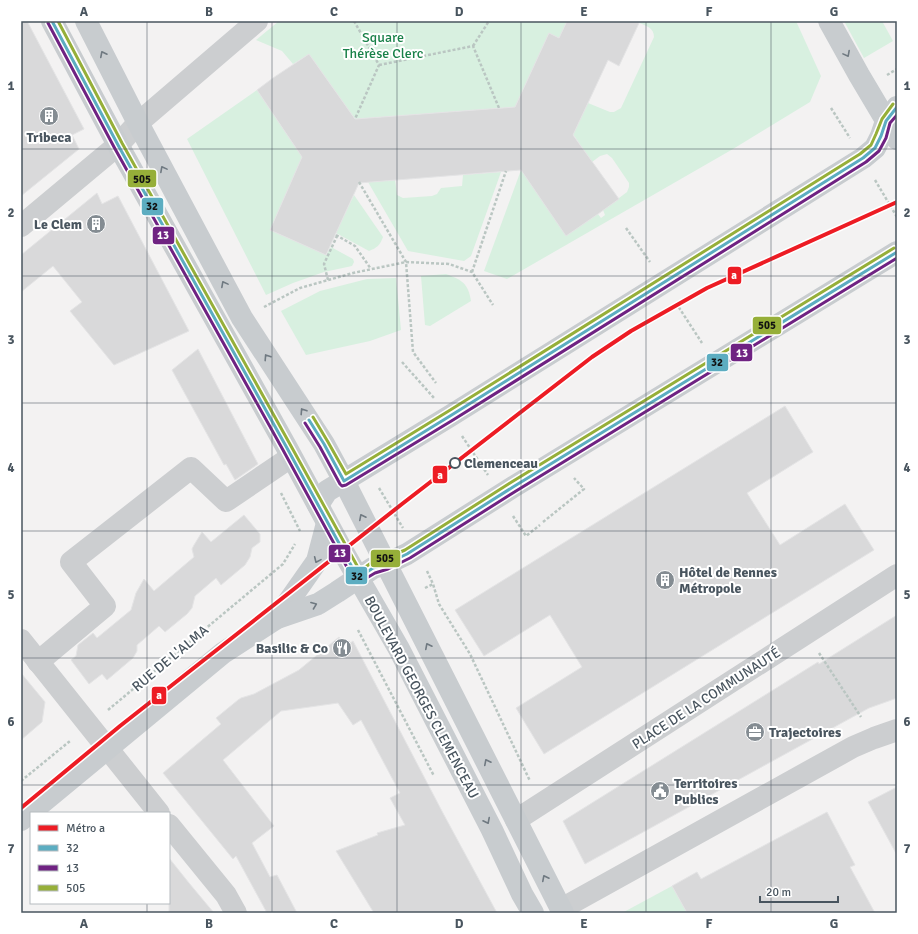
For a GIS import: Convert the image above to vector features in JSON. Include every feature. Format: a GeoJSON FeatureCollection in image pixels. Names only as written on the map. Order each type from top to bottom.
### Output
{"type":"FeatureCollection","features":[{"type":"Feature","properties":{"kind":"main road","name":"BOULEVARD GEORGES CLEMENCEAU"},"geometry":{"type":"LineString","coordinates":[[52,21],[118,146],[399,649],[492,830],[522,894],[533,913]]}},
{"type":"Feature","properties":{"kind":"main road","name":"BOULEVARD GEORGES CLEMENCEAU"},"geometry":{"type":"LineString","coordinates":[[86,21],[138,123],[242,318],[324,444],[344,481],[562,911]]}},
{"type":"Feature","properties":{"kind":"main road"},"geometry":{"type":"LineString","coordinates":[[277,618],[317,561],[327,491],[450,416],[862,158],[875,148],[881,136],[893,122],[859,75],[829,21]]}},
{"type":"Feature","properties":{"kind":"main road"},"geometry":{"type":"LineString","coordinates":[[31,812],[223,653],[277,618],[318,604],[373,568],[386,564],[416,549],[500,495],[897,252]]}},
{"type":"Feature","properties":{"kind":"main road"},"geometry":{"type":"LineString","coordinates":[[21,820],[30,813]]}},
{"type":"Feature","properties":{"kind":"street"},"geometry":{"type":"LineString","coordinates":[[21,226],[118,146],[138,123],[257,21]]}},
{"type":"Feature","properties":{"kind":"street"},"geometry":{"type":"LineString","coordinates":[[38,662],[105,606],[71,562],[191,468],[226,501],[292,457]]}},
{"type":"Feature","properties":{"kind":"street","name":"PLACE DE LA COMMUNAUTÉ"},"geometry":{"type":"LineString","coordinates":[[516,820],[897,575]]}},
{"type":"Feature","properties":{"kind":"street"},"geometry":{"type":"LineString","coordinates":[[21,640],[158,812]]}},
{"type":"Feature","properties":{"kind":"street"},"geometry":{"type":"LineString","coordinates":[[562,911],[853,747],[897,730]]}},
{"type":"Feature","properties":{"kind":"street"},"geometry":{"type":"LineString","coordinates":[[170,826],[226,895],[236,913]]}},
{"type":"Feature","properties":{"kind":"path"},"geometry":{"type":"LineString","coordinates":[[354,21],[379,65]]}},
{"type":"Feature","properties":{"kind":"path"},"geometry":{"type":"LineString","coordinates":[[379,65],[474,46],[489,21]]}},
{"type":"Feature","properties":{"kind":"path"},"geometry":{"type":"LineString","coordinates":[[474,46],[499,108]]}},
{"type":"Feature","properties":{"kind":"path"},"geometry":{"type":"LineString","coordinates":[[355,119],[379,65]]}},
{"type":"Feature","properties":{"kind":"path"},"geometry":{"type":"LineString","coordinates":[[472,272],[506,171]]}},
{"type":"Feature","properties":{"kind":"path"},"geometry":{"type":"LineString","coordinates":[[359,182],[406,262],[413,352],[436,383]]}},
{"type":"Feature","properties":{"kind":"path"},"geometry":{"type":"LineString","coordinates":[[626,228],[652,266]]}},
{"type":"Feature","properties":{"kind":"path"},"geometry":{"type":"LineString","coordinates":[[328,280],[324,264],[336,235],[355,246],[372,269]]}},
{"type":"Feature","properties":{"kind":"path"},"geometry":{"type":"LineString","coordinates":[[242,318],[300,288],[372,269],[406,262],[449,264],[472,272],[493,305]]}},
{"type":"Feature","properties":{"kind":"path"},"geometry":{"type":"LineString","coordinates":[[675,300],[704,346]]}},
{"type":"Feature","properties":{"kind":"path"},"geometry":{"type":"LineString","coordinates":[[402,362],[450,416],[500,495]]}},
{"type":"Feature","properties":{"kind":"path"},"geometry":{"type":"LineString","coordinates":[[366,467],[416,549],[433,584],[439,604],[470,654],[540,805]]}},
{"type":"Feature","properties":{"kind":"path"},"geometry":{"type":"LineString","coordinates":[[543,522],[578,494]]}},
{"type":"Feature","properties":{"kind":"path"},"geometry":{"type":"LineString","coordinates":[[513,515],[526,536],[540,525]]}},
{"type":"Feature","properties":{"kind":"path"},"geometry":{"type":"LineString","coordinates":[[301,534],[304,530]]}},
{"type":"Feature","properties":{"kind":"path","name":"RUE DE L'ALMA"},"geometry":{"type":"LineString","coordinates":[[21,781],[283,564],[297,540]]}},
{"type":"Feature","properties":{"kind":"path"},"geometry":{"type":"LineString","coordinates":[[806,634],[874,738]]}},
{"type":"Feature","properties":{"kind":"green space","name":"Square Thérèse Clerc"},"geometry":{"type":"Polygon","coordinates":[[[279,21],[567,21],[559,38],[549,33],[515,107],[355,119],[309,54],[293,64],[282,51],[256,40],[279,21]]]}},
{"type":"Feature","properties":{"kind":"green space"},"geometry":{"type":"Polygon","coordinates":[[[640,21],[796,21],[821,76],[810,102],[733,149],[507,279],[484,271],[521,170],[598,214],[601,218],[605,215],[603,210],[627,192],[629,183],[612,158],[607,154],[600,156],[592,162],[573,134],[588,103],[610,112],[614,112],[621,108],[654,37],[653,31],[647,26],[639,23],[640,21]]]}},
{"type":"Feature","properties":{"kind":"green space"},"geometry":{"type":"Polygon","coordinates":[[[844,21],[882,21],[893,41],[864,58],[844,21]]]}},
{"type":"Feature","properties":{"kind":"green space"},"geometry":{"type":"Polygon","coordinates":[[[257,90],[302,157],[270,230],[326,255],[331,247],[353,259],[354,262],[352,266],[324,272],[293,283],[266,295],[187,139],[257,90]]]}},
{"type":"Feature","properties":{"kind":"green space"},"geometry":{"type":"Polygon","coordinates":[[[501,172],[471,256],[464,261],[408,251],[368,182],[395,179],[397,195],[403,198],[432,196],[437,194],[441,188],[462,186],[463,175],[501,172]]]}},
{"type":"Feature","properties":{"kind":"green space"},"geometry":{"type":"Polygon","coordinates":[[[354,195],[383,237],[378,246],[369,251],[336,233],[354,195]]]}},
{"type":"Feature","properties":{"kind":"green space"},"geometry":{"type":"Polygon","coordinates":[[[446,274],[460,280],[466,286],[471,301],[430,326],[425,325],[421,276],[446,274]]]}},
{"type":"Feature","properties":{"kind":"green space"},"geometry":{"type":"Polygon","coordinates":[[[396,278],[401,330],[370,341],[306,355],[281,311],[320,291],[367,279],[396,278]]]}},
{"type":"Feature","properties":{"kind":"green space"},"geometry":{"type":"Polygon","coordinates":[[[672,886],[687,913],[622,913],[672,886]]]}},
{"type":"Feature","properties":{"kind":"building","name":"Tribeca"},"geometry":{"type":"Polygon","coordinates":[[[21,21],[27,21],[84,129],[72,135],[79,149],[21,196],[21,21]]]}},
{"type":"Feature","properties":{"kind":"building"},"geometry":{"type":"Polygon","coordinates":[[[567,21],[640,21],[619,66],[608,60],[573,135],[619,199],[598,214],[566,236],[521,170],[359,183],[326,255],[270,230],[302,157],[257,90],[273,78],[309,54],[355,119],[515,107],[549,33],[559,38],[567,21]]]}},
{"type":"Feature","properties":{"kind":"building"},"geometry":{"type":"Polygon","coordinates":[[[97,193],[102,204],[118,196],[189,331],[114,365],[70,311],[82,302],[53,266],[21,292],[21,255],[97,193]]]}},
{"type":"Feature","properties":{"kind":"building"},"geometry":{"type":"Polygon","coordinates":[[[198,349],[258,464],[235,480],[226,464],[224,465],[172,370],[198,349]]]}},
{"type":"Feature","properties":{"kind":"building","name":"Hôtel de Rennes Métropole"},"geometry":{"type":"Polygon","coordinates":[[[785,406],[813,452],[747,493],[780,545],[845,504],[874,550],[544,754],[516,708],[582,667],[550,615],[484,656],[455,610],[785,406]]]}},
{"type":"Feature","properties":{"kind":"building"},"geometry":{"type":"Polygon","coordinates":[[[244,515],[260,534],[260,542],[252,548],[250,557],[245,565],[221,585],[216,578],[195,596],[192,608],[187,614],[165,632],[159,626],[137,645],[137,651],[133,658],[107,680],[102,674],[89,684],[71,660],[76,656],[78,645],[93,633],[97,638],[131,610],[136,593],[144,579],[154,591],[194,557],[192,549],[202,532],[211,542],[244,515]]]}},
{"type":"Feature","properties":{"kind":"building"},"geometry":{"type":"Polygon","coordinates":[[[897,615],[897,698],[869,708],[585,864],[563,821],[818,662],[819,664],[897,615]]]}},
{"type":"Feature","properties":{"kind":"building"},"geometry":{"type":"Polygon","coordinates":[[[339,637],[346,646],[353,641],[497,913],[374,913],[336,851],[378,835],[377,833],[405,825],[390,798],[400,793],[361,720],[353,725],[338,703],[281,711],[223,760],[274,826],[252,843],[270,877],[277,875],[297,913],[267,913],[236,856],[233,859],[163,773],[221,724],[216,718],[238,700],[254,694],[299,670],[339,637]]]}},
{"type":"Feature","properties":{"kind":"building"},"geometry":{"type":"Polygon","coordinates":[[[21,673],[45,702],[42,722],[21,740],[21,673]]]}},
{"type":"Feature","properties":{"kind":"building"},"geometry":{"type":"Polygon","coordinates":[[[897,787],[897,855],[868,802],[897,787]]]}},
{"type":"Feature","properties":{"kind":"building"},"geometry":{"type":"Polygon","coordinates":[[[827,812],[855,865],[850,867],[875,913],[687,913],[672,886],[697,872],[701,879],[827,812]]]}},
{"type":"Feature","properties":{"kind":"building"},"geometry":{"type":"Polygon","coordinates":[[[170,859],[214,913],[169,913],[170,904],[170,859]]]}},
{"type":"Feature","properties":{"kind":"metro line","name":"a"},"geometry":{"type":"LineString","coordinates":[[21,808],[120,726],[402,504],[592,357],[631,331],[707,288],[897,202]]}},
{"type":"Feature","properties":{"kind":"transit line","name":"32"},"geometry":{"type":"LineString","coordinates":[[52,21],[118,145],[358,578],[373,568],[386,564],[407,554],[513,487],[897,252]]}},
{"type":"Feature","properties":{"kind":"transit line","name":"505"},"geometry":{"type":"LineString","coordinates":[[58,21],[122,143],[360,571],[371,563],[405,550],[510,483],[894,248]]}},
{"type":"Feature","properties":{"kind":"transit line","name":"13"},"geometry":{"type":"LineString","coordinates":[[48,23],[114,147],[357,583],[375,573],[388,569],[410,558],[516,491],[897,258]]}},
{"type":"Feature","properties":{"kind":"transit line","name":"505"},"geometry":{"type":"LineString","coordinates":[[313,417],[346,474],[860,154],[871,145],[882,119],[893,104]]}},
{"type":"Feature","properties":{"kind":"transit line","name":"32"},"geometry":{"type":"LineString","coordinates":[[309,420],[344,481],[863,158],[875,148],[886,121],[897,107]]}},
{"type":"Feature","properties":{"kind":"transit line","name":"13"},"geometry":{"type":"LineString","coordinates":[[305,423],[340,484],[342,486],[346,485],[453,420],[866,162],[879,151],[886,138],[890,123],[897,115]]}},
{"type":"Feature","properties":{"kind":"place","name":"Tribeca"},"geometry":{"type":"Point","coordinates":[49,116]}},
{"type":"Feature","properties":{"kind":"place","name":"Le Clem"},"geometry":{"type":"Point","coordinates":[96,224]}},
{"type":"Feature","properties":{"kind":"place","name":"Clemenceau"},"geometry":{"type":"Point","coordinates":[455,463]}},
{"type":"Feature","properties":{"kind":"place","name":"Hôtel de Rennes Métropole"},"geometry":{"type":"Point","coordinates":[665,580]}},
{"type":"Feature","properties":{"kind":"place","name":"Basilic & Co"},"geometry":{"type":"Point","coordinates":[342,648]}},
{"type":"Feature","properties":{"kind":"place","name":"Trajectoires"},"geometry":{"type":"Point","coordinates":[755,732]}},
{"type":"Feature","properties":{"kind":"place","name":"Territoires Publics"},"geometry":{"type":"Point","coordinates":[660,791]}}]}
